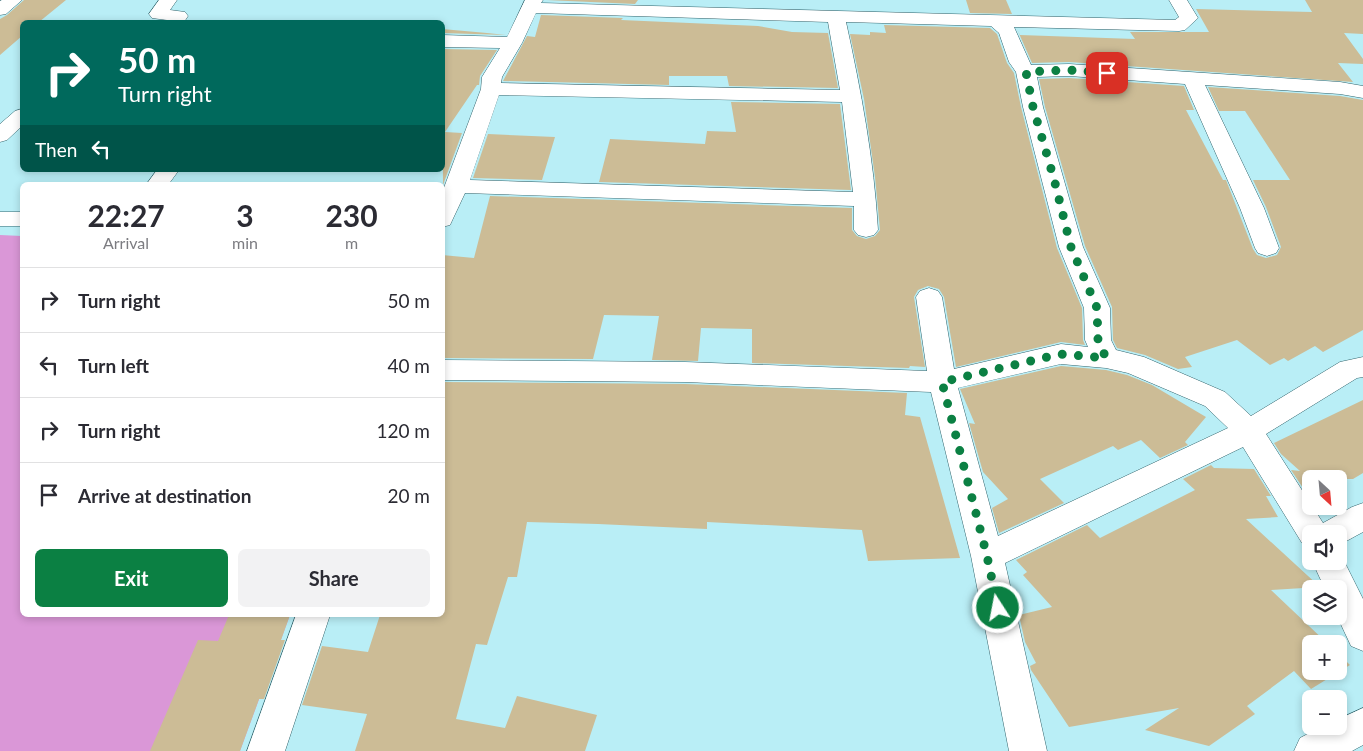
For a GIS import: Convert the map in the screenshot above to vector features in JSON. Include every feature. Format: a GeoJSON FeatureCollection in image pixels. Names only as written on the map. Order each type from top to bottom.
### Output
{"type":"FeatureCollection","features":[{"type":"Feature","properties":{"kind":"street"},"geometry":{"type":"LineString","coordinates":[[0,10],[13,0]]}},
{"type":"Feature","properties":{"kind":"street"},"geometry":{"type":"LineString","coordinates":[[168,0],[158,14],[179,16],[176,20]]}},
{"type":"Feature","properties":{"kind":"street"},"geometry":{"type":"LineString","coordinates":[[445,213],[457,186],[491,89],[492,77],[513,43],[533,4],[828,12],[995,22],[1179,26],[1189,18],[1178,0]]}},
{"type":"Feature","properties":{"kind":"street"},"geometry":{"type":"LineString","coordinates":[[828,12],[852,96],[866,199],[866,230]]}},
{"type":"Feature","properties":{"kind":"street"},"geometry":{"type":"LineString","coordinates":[[995,22],[1007,30],[1019,62],[1026,72],[1033,107],[1071,247],[1097,308],[1098,340],[1106,358]]}},
{"type":"Feature","properties":{"kind":"street"},"geometry":{"type":"LineString","coordinates":[[445,41],[513,43]]}},
{"type":"Feature","properties":{"kind":"street"},"geometry":{"type":"LineString","coordinates":[[1026,72],[1069,70],[1353,89],[1363,92]]}},
{"type":"Feature","properties":{"kind":"street"},"geometry":{"type":"LineString","coordinates":[[1192,78],[1240,181],[1267,248]]}},
{"type":"Feature","properties":{"kind":"street"},"geometry":{"type":"LineString","coordinates":[[491,89],[852,96]]}},
{"type":"Feature","properties":{"kind":"street"},"geometry":{"type":"LineString","coordinates":[[0,136],[20,116]]}},
{"type":"Feature","properties":{"kind":"street"},"geometry":{"type":"LineString","coordinates":[[457,186],[866,199]]}},
{"type":"Feature","properties":{"kind":"street"},"geometry":{"type":"LineString","coordinates":[[0,219],[20,219]]}},
{"type":"Feature","properties":{"kind":"street"},"geometry":{"type":"LineString","coordinates":[[929,297],[942,382],[987,556],[1028,751]]}},
{"type":"Feature","properties":{"kind":"street"},"geometry":{"type":"LineString","coordinates":[[445,370],[685,372],[942,382],[1060,354],[1106,358],[1134,364],[1215,399],[1249,431],[1308,525]]}},
{"type":"Feature","properties":{"kind":"street"},"geometry":{"type":"LineString","coordinates":[[987,556],[1249,431],[1350,369],[1363,367]]}},
{"type":"Feature","properties":{"kind":"street"},"geometry":{"type":"LineString","coordinates":[[1347,525],[1363,516]]}},
{"type":"Feature","properties":{"kind":"street"},"geometry":{"type":"LineString","coordinates":[[1332,570],[1363,635]]}},
{"type":"Feature","properties":{"kind":"street"},"geometry":{"type":"LineString","coordinates":[[266,751],[312,617]]}},
{"type":"Feature","properties":{"kind":"street"},"geometry":{"type":"LineString","coordinates":[[1314,751],[1363,726]]}},
{"type":"Feature","properties":{"kind":"shaded area"},"geometry":{"type":"Polygon","coordinates":[[[0,235],[20,236],[20,617],[289,617],[240,751],[0,751],[0,235]]]}},
{"type":"Feature","properties":{"kind":"building"},"geometry":{"type":"Polygon","coordinates":[[[24,0],[66,0],[41,20],[20,20],[20,38],[0,55],[0,19],[24,0]]]}},
{"type":"Feature","properties":{"kind":"building"},"geometry":{"type":"Polygon","coordinates":[[[546,0],[638,0],[635,4],[546,0]]]}},
{"type":"Feature","properties":{"kind":"building"},"geometry":{"type":"Polygon","coordinates":[[[966,0],[1006,0],[1012,14],[970,13],[966,0]]]}},
{"type":"Feature","properties":{"kind":"building"},"geometry":{"type":"Polygon","coordinates":[[[1305,0],[1363,0],[1363,34],[1344,33],[1363,59],[1363,64],[1338,63],[1353,82],[1069,62],[1032,63],[1017,29],[1020,35],[1135,39],[1130,32],[1209,32],[1196,9],[1312,12],[1305,0]]]}},
{"type":"Feature","properties":{"kind":"building"},"geometry":{"type":"Polygon","coordinates":[[[541,15],[758,26],[792,32],[828,33],[838,88],[729,86],[727,76],[669,76],[669,85],[503,81],[527,36],[535,37],[541,15]]]}},
{"type":"Feature","properties":{"kind":"building"},"geometry":{"type":"Polygon","coordinates":[[[884,25],[990,28],[997,34],[1007,63],[1014,73],[1057,248],[1082,308],[1083,340],[1085,345],[1061,342],[956,367],[944,297],[939,289],[928,286],[918,290],[914,297],[925,367],[752,363],[752,329],[701,328],[698,361],[652,360],[659,316],[604,315],[593,359],[445,358],[445,255],[474,258],[490,196],[852,208],[852,230],[857,236],[866,239],[875,236],[880,230],[875,177],[864,99],[850,34],[870,35],[870,32],[886,33],[884,25]]]}},
{"type":"Feature","properties":{"kind":"building"},"geometry":{"type":"Polygon","coordinates":[[[445,29],[487,33],[506,35],[445,33],[445,29]]]}},
{"type":"Feature","properties":{"kind":"building"},"geometry":{"type":"Polygon","coordinates":[[[445,49],[497,50],[480,76],[479,85],[477,85],[445,132],[445,49]]]}},
{"type":"Feature","properties":{"kind":"building"},"geometry":{"type":"Polygon","coordinates":[[[1069,78],[1184,86],[1194,110],[1186,110],[1223,180],[1226,180],[1253,249],[1257,255],[1266,258],[1277,255],[1281,247],[1266,207],[1253,180],[1290,180],[1245,111],[1219,111],[1208,87],[1340,96],[1363,100],[1363,330],[1323,352],[1315,346],[1288,361],[1284,358],[1270,365],[1237,340],[1185,357],[1192,367],[1178,369],[1145,355],[1117,348],[1113,340],[1112,307],[1085,246],[1045,107],[1039,79],[1069,78]]]}},
{"type":"Feature","properties":{"kind":"building"},"geometry":{"type":"Polygon","coordinates":[[[731,102],[840,104],[851,190],[599,182],[610,139],[705,144],[707,131],[736,132],[731,102]]]}},
{"type":"Feature","properties":{"kind":"building"},"geometry":{"type":"Polygon","coordinates":[[[445,132],[462,133],[444,182],[443,172],[445,172],[445,132]]]}},
{"type":"Feature","properties":{"kind":"building"},"geometry":{"type":"Polygon","coordinates":[[[488,134],[555,137],[542,180],[473,178],[488,134]]]}},
{"type":"Feature","properties":{"kind":"building"},"geometry":{"type":"Polygon","coordinates":[[[1061,366],[1106,370],[1127,375],[1152,385],[1206,417],[1185,442],[1188,445],[1160,458],[1141,440],[1118,450],[1113,446],[1040,479],[1064,503],[999,533],[992,508],[1008,499],[983,472],[969,423],[975,424],[960,389],[1061,366]]]}},
{"type":"Feature","properties":{"kind":"building"},"geometry":{"type":"Polygon","coordinates":[[[445,382],[685,384],[907,393],[905,415],[920,417],[960,558],[868,561],[862,530],[707,522],[707,529],[527,522],[517,577],[508,577],[487,645],[476,644],[456,719],[505,728],[517,696],[597,715],[585,751],[355,751],[367,714],[302,705],[322,646],[368,652],[379,617],[445,617],[445,382]]]}},
{"type":"Feature","properties":{"kind":"building"},"geometry":{"type":"Polygon","coordinates":[[[1363,400],[1363,473],[1353,479],[1348,479],[1348,470],[1302,470],[1302,486],[1291,470],[1300,471],[1281,454],[1274,443],[1363,400]]]}},
{"type":"Feature","properties":{"kind":"building"},"geometry":{"type":"Polygon","coordinates":[[[1211,465],[1214,468],[1254,469],[1271,496],[1266,496],[1278,517],[1246,519],[1312,580],[1302,580],[1302,588],[1271,590],[1302,619],[1302,625],[1308,625],[1318,635],[1302,635],[1302,679],[1294,671],[1247,706],[1255,714],[1209,746],[1145,730],[1179,708],[1069,727],[1031,670],[1030,666],[1036,663],[1025,642],[1019,615],[1052,607],[1023,575],[1027,572],[1016,560],[1087,525],[1100,538],[1195,490],[1183,479],[1211,465]]]}},
{"type":"Feature","properties":{"kind":"building"},"geometry":{"type":"Polygon","coordinates":[[[228,617],[289,617],[281,640],[285,640],[264,699],[259,699],[240,751],[150,751],[198,640],[218,641],[228,617]]]}},
{"type":"Feature","properties":{"kind":"building"},"geometry":{"type":"Polygon","coordinates":[[[1302,680],[1326,680],[1311,689],[1302,680]]]}},
{"type":"Feature","properties":{"kind":"route"},"geometry":{"type":"LineString","coordinates":[[998,608],[987,556],[942,382],[1060,354],[1106,358],[1098,340],[1097,308],[1071,247],[1033,107],[1026,72],[1069,70],[1107,73]]}}]}
